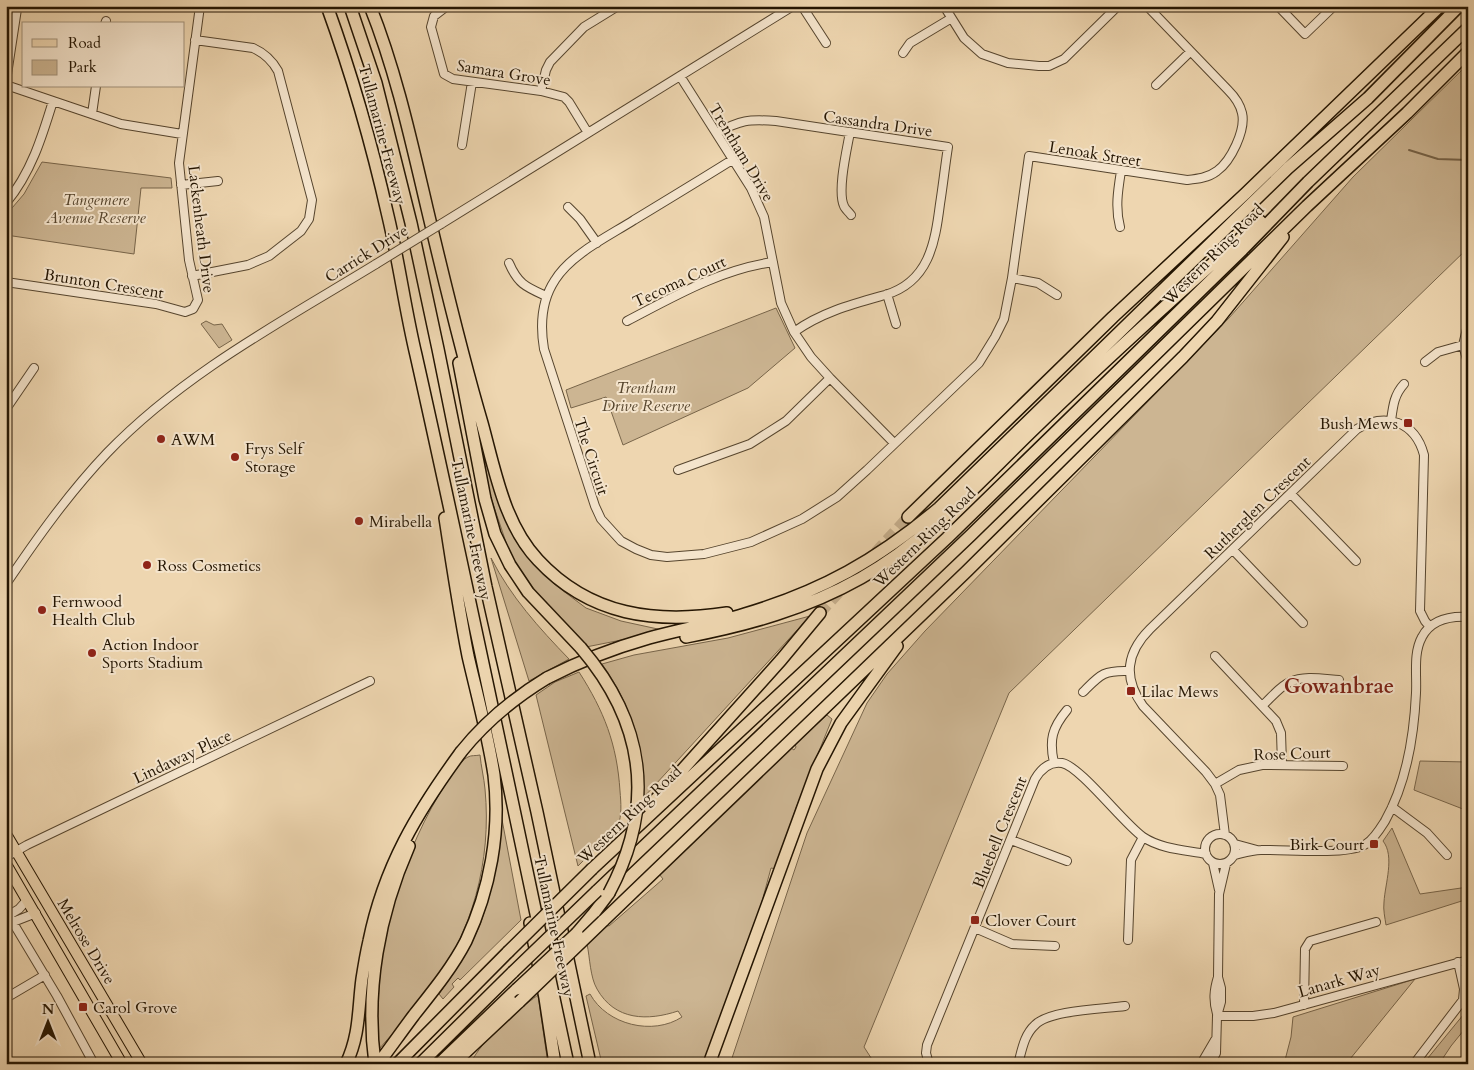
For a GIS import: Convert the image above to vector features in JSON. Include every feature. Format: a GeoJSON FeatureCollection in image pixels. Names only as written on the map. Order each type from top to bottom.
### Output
{"type":"FeatureCollection","features":[{"type":"Feature","properties":{"kind":"highway","name":"Tullamarine Freeway"},"geometry":{"type":"LineString","coordinates":[[327,6],[351,75],[379,176],[415,350],[480,641],[501,751],[568,1064]]}},
{"type":"Feature","properties":{"kind":"highway","name":"Tullamarine Freeway"},"geometry":{"type":"LineString","coordinates":[[350,6],[376,83],[411,223],[486,587],[535,803],[590,1064]]}},
{"type":"Feature","properties":{"kind":"highway"},"geometry":{"type":"LineString","coordinates":[[370,6],[394,75],[475,400],[506,507],[520,535],[538,560],[558,580],[582,596],[605,606],[631,613],[666,618],[726,613],[773,604]]}},
{"type":"Feature","properties":{"kind":"highway"},"geometry":{"type":"LineString","coordinates":[[1288,168],[1440,6]]}},
{"type":"Feature","properties":{"kind":"highway"},"geometry":{"type":"LineString","coordinates":[[908,518],[1113,317],[1245,194],[1440,6]]}},
{"type":"Feature","properties":{"kind":"highway"},"geometry":{"type":"LineString","coordinates":[[346,1064],[356,1037],[362,979],[374,918],[395,858],[418,815],[461,752],[498,712],[547,678],[572,665],[649,638],[746,614],[801,596],[856,568],[911,532],[940,508],[1288,168],[1368,98],[1459,6]]}},
{"type":"Feature","properties":{"kind":"highway","name":"Western Ring Road"},"geometry":{"type":"LineString","coordinates":[[397,1064],[592,869],[947,538],[1242,250],[1308,182],[1468,28]]}},
{"type":"Feature","properties":{"kind":"highway","name":"Western Ring Road"},"geometry":{"type":"LineString","coordinates":[[420,1064],[597,891],[977,529],[1307,206],[1407,113],[1468,52]]}},
{"type":"Feature","properties":{"kind":"highway"},"geometry":{"type":"LineString","coordinates":[[613,650],[727,629],[780,614],[834,593],[884,563],[920,538],[949,513],[1034,428],[1177,295],[1274,208],[1308,182]]}},
{"type":"Feature","properties":{"kind":"highway"},"geometry":{"type":"LineString","coordinates":[[453,1064],[938,600],[1210,328],[1253,277],[1307,206]]}},
{"type":"Feature","properties":{"kind":"highway"},"geometry":{"type":"LineString","coordinates":[[439,258],[489,517],[502,550],[528,592],[596,665],[610,686],[622,710],[631,736],[638,780],[634,826],[626,856],[609,893],[577,933],[439,1064]]}},
{"type":"Feature","properties":{"kind":"highway"},"geometry":{"type":"LineString","coordinates":[[376,1064],[454,963],[465,942],[486,885],[495,823],[494,774],[461,616],[415,350]]}},
{"type":"Feature","properties":{"kind":"highway"},"geometry":{"type":"LineString","coordinates":[[709,1064],[820,761],[841,723],[856,701],[904,637],[938,600]]}},
{"type":"Feature","properties":{"kind":"highway"},"geometry":{"type":"LineString","coordinates":[[592,869],[713,738],[820,613]]}},
{"type":"Feature","properties":{"kind":"highway"},"geometry":{"type":"LineString","coordinates":[[501,751],[524,894],[545,998],[555,1064]]}},
{"type":"Feature","properties":{"kind":"highway"},"geometry":{"type":"LineString","coordinates":[[376,1064],[371,1025],[372,989],[381,931],[401,864],[424,813],[442,780]]}},
{"type":"Feature","properties":{"kind":"highway"},"geometry":{"type":"LineString","coordinates":[[461,1064],[519,1002]]}},
{"type":"Feature","properties":{"kind":"main road","name":"Melrose Drive"},"geometry":{"type":"LineString","coordinates":[[6,834],[142,1064]]}},
{"type":"Feature","properties":{"kind":"main road","name":"Melrose Drive"},"geometry":{"type":"LineString","coordinates":[[6,864],[122,1064]]}},
{"type":"Feature","properties":{"kind":"main road"},"geometry":{"type":"LineString","coordinates":[[100,1024],[114,1016]]}},
{"type":"Feature","properties":{"kind":"street","name":"Lackenheath Drive"},"geometry":{"type":"LineString","coordinates":[[196,307],[198,300],[192,276],[179,163],[200,6]]}},
{"type":"Feature","properties":{"kind":"street","name":"Samara Grove"},"geometry":{"type":"LineString","coordinates":[[447,6],[436,9],[431,27],[444,74],[453,79],[541,91],[564,97],[588,133]]}},
{"type":"Feature","properties":{"kind":"street"},"geometry":{"type":"LineString","coordinates":[[541,91],[550,62],[584,27],[618,6]]}},
{"type":"Feature","properties":{"kind":"street","name":"Carrick Drive"},"geometry":{"type":"LineString","coordinates":[[6,584],[73,491],[108,452],[144,418],[176,392],[216,363],[793,6]]}},
{"type":"Feature","properties":{"kind":"street"},"geometry":{"type":"LineString","coordinates":[[802,6],[826,42]]}},
{"type":"Feature","properties":{"kind":"street"},"geometry":{"type":"LineString","coordinates":[[947,7],[950,18],[964,38],[982,54],[1008,63],[1027,66],[1049,66],[1064,59],[1118,6]]}},
{"type":"Feature","properties":{"kind":"street","name":"Lenoak Street"},"geometry":{"type":"LineString","coordinates":[[894,443],[979,363],[1004,319],[1012,278],[1029,156],[1121,171],[1196,179],[1216,172],[1234,148],[1243,123],[1242,112],[1237,100],[1147,6]]}},
{"type":"Feature","properties":{"kind":"street"},"geometry":{"type":"LineString","coordinates":[[1278,6],[1305,34],[1334,6]]}},
{"type":"Feature","properties":{"kind":"street"},"geometry":{"type":"LineString","coordinates":[[6,81],[17,9]]}},
{"type":"Feature","properties":{"kind":"street"},"geometry":{"type":"LineString","coordinates":[[903,53],[910,43],[950,18]]}},
{"type":"Feature","properties":{"kind":"street"},"geometry":{"type":"LineString","coordinates":[[192,276],[248,265],[268,256],[302,231],[309,219],[312,200],[275,65],[261,52],[253,48],[195,40]]}},
{"type":"Feature","properties":{"kind":"street"},"geometry":{"type":"LineString","coordinates":[[1156,85],[1190,52]]}},
{"type":"Feature","properties":{"kind":"street","name":"Trentham Drive"},"geometry":{"type":"LineString","coordinates":[[680,76],[751,188],[764,217],[781,303],[794,332],[811,357],[894,443]]}},
{"type":"Feature","properties":{"kind":"street"},"geometry":{"type":"LineString","coordinates":[[462,145],[472,82]]}},
{"type":"Feature","properties":{"kind":"street"},"geometry":{"type":"LineString","coordinates":[[6,85],[121,124],[182,134]]}},
{"type":"Feature","properties":{"kind":"street"},"geometry":{"type":"LineString","coordinates":[[92,114],[96,88]]}},
{"type":"Feature","properties":{"kind":"street"},"geometry":{"type":"LineString","coordinates":[[6,202],[27,173],[35,156],[53,102]]}},
{"type":"Feature","properties":{"kind":"street","name":"Cassandra Drive"},"geometry":{"type":"LineString","coordinates":[[716,133],[736,122],[751,120],[776,121],[948,147],[936,234],[932,251],[924,266],[912,280],[899,289],[816,318],[794,332]]}},
{"type":"Feature","properties":{"kind":"street"},"geometry":{"type":"LineString","coordinates":[[850,132],[842,197],[844,205],[851,215]]}},
{"type":"Feature","properties":{"kind":"street","name":"The Circuit"},"geometry":{"type":"LineString","coordinates":[[732,160],[597,243],[566,266],[546,296],[541,329],[544,350],[595,506],[601,518],[622,541],[651,555],[667,557],[704,554],[751,542],[817,511],[837,497],[894,443]]}},
{"type":"Feature","properties":{"kind":"street"},"geometry":{"type":"LineString","coordinates":[[1120,227],[1116,206],[1121,171]]}},
{"type":"Feature","properties":{"kind":"street"},"geometry":{"type":"LineString","coordinates":[[181,185],[218,181]]}},
{"type":"Feature","properties":{"kind":"street"},"geometry":{"type":"LineString","coordinates":[[568,207],[580,219],[597,243]]}},
{"type":"Feature","properties":{"kind":"street","name":"Tecoma Court"},"geometry":{"type":"LineString","coordinates":[[627,321],[708,280],[736,269],[773,262]]}},
{"type":"Feature","properties":{"kind":"street"},"geometry":{"type":"LineString","coordinates":[[508,263],[519,282],[546,296]]}},
{"type":"Feature","properties":{"kind":"street"},"geometry":{"type":"LineString","coordinates":[[1012,278],[1038,283],[1057,294]]}},
{"type":"Feature","properties":{"kind":"street","name":"Brunton Crescent"},"geometry":{"type":"LineString","coordinates":[[6,282],[148,302],[185,312],[189,312],[196,307]]}},
{"type":"Feature","properties":{"kind":"street"},"geometry":{"type":"LineString","coordinates":[[887,294],[896,324]]}},
{"type":"Feature","properties":{"kind":"street"},"geometry":{"type":"LineString","coordinates":[[1468,325],[1463,345],[1468,363]]}},
{"type":"Feature","properties":{"kind":"street"},"geometry":{"type":"LineString","coordinates":[[1425,362],[1438,352],[1463,345]]}},
{"type":"Feature","properties":{"kind":"street"},"geometry":{"type":"LineString","coordinates":[[6,408],[34,368]]}},
{"type":"Feature","properties":{"kind":"street"},"geometry":{"type":"LineString","coordinates":[[678,470],[750,444],[786,421],[830,378]]}},
{"type":"Feature","properties":{"kind":"street"},"geometry":{"type":"LineString","coordinates":[[1404,384],[1398,391],[1394,401],[1391,421],[1400,424],[1417,437],[1424,455],[1420,610],[1430,627]]}},
{"type":"Feature","properties":{"kind":"street","name":"Rutherglen Crescent"},"geometry":{"type":"LineString","coordinates":[[1129,671],[1131,658],[1140,638],[1291,494],[1356,429],[1376,420],[1391,421]]}},
{"type":"Feature","properties":{"kind":"street"},"geometry":{"type":"LineString","coordinates":[[1291,494],[1356,561]]}},
{"type":"Feature","properties":{"kind":"street"},"geometry":{"type":"LineString","coordinates":[[1233,550],[1303,623]]}},
{"type":"Feature","properties":{"kind":"street"},"geometry":{"type":"LineString","coordinates":[[1235,854],[1259,850],[1346,851],[1364,846],[1371,841],[1392,808],[1401,789],[1408,760],[1416,705],[1418,649],[1421,638],[1430,627],[1449,617],[1468,617]]}},
{"type":"Feature","properties":{"kind":"street"},"geometry":{"type":"LineString","coordinates":[[1216,656],[1280,726],[1282,764]]}},
{"type":"Feature","properties":{"kind":"street"},"geometry":{"type":"LineString","coordinates":[[1082,692],[1104,673],[1109,671],[1129,671],[1133,690],[1143,706],[1216,784],[1220,795],[1222,814],[1221,835]]}},
{"type":"Feature","properties":{"kind":"street"},"geometry":{"type":"LineString","coordinates":[[1263,706],[1285,684],[1292,680],[1338,680]]}},
{"type":"Feature","properties":{"kind":"street","name":"Lindaway Place"},"geometry":{"type":"LineString","coordinates":[[6,857],[370,681]]}},
{"type":"Feature","properties":{"kind":"street"},"geometry":{"type":"LineString","coordinates":[[1067,710],[1056,726],[1052,738],[1051,748],[1054,763],[1062,762],[1074,768],[1132,829],[1144,837],[1163,846],[1206,854]]}},
{"type":"Feature","properties":{"kind":"street","name":"Bluebell Crescent"},"geometry":{"type":"LineString","coordinates":[[929,1064],[926,1053],[927,1045],[1039,772],[1044,767],[1054,763]]}},
{"type":"Feature","properties":{"kind":"street","name":"Rose Court"},"geometry":{"type":"LineString","coordinates":[[1216,784],[1239,770],[1251,766],[1282,764],[1343,766]]}},
{"type":"Feature","properties":{"kind":"street"},"geometry":{"type":"LineString","coordinates":[[1392,808],[1428,833],[1447,855]]}},
{"type":"Feature","properties":{"kind":"street"},"geometry":{"type":"LineString","coordinates":[[1213,863],[1222,865],[1233,858],[1235,844],[1231,838],[1221,835],[1210,838],[1206,844],[1206,854],[1213,863],[1220,894]]}},
{"type":"Feature","properties":{"kind":"street"},"geometry":{"type":"LineString","coordinates":[[1128,940],[1131,860],[1144,837]]}},
{"type":"Feature","properties":{"kind":"street"},"geometry":{"type":"LineString","coordinates":[[1011,840],[1067,862]]}},
{"type":"Feature","properties":{"kind":"street"},"geometry":{"type":"LineString","coordinates":[[1178,848],[1206,844]]}},
{"type":"Feature","properties":{"kind":"street"},"geometry":{"type":"LineString","coordinates":[[1235,844],[1259,850]]}},
{"type":"Feature","properties":{"kind":"street"},"geometry":{"type":"LineString","coordinates":[[1210,1064],[1216,1052],[1217,1016],[1221,1002],[1221,988],[1218,976],[1220,894],[1226,864]]}},
{"type":"Feature","properties":{"kind":"street"},"geometry":{"type":"LineString","coordinates":[[9,916],[28,900]]}},
{"type":"Feature","properties":{"kind":"street"},"geometry":{"type":"LineString","coordinates":[[9,916],[36,913]]}},
{"type":"Feature","properties":{"kind":"street"},"geometry":{"type":"LineString","coordinates":[[9,916],[45,975],[94,1064]]}},
{"type":"Feature","properties":{"kind":"street"},"geometry":{"type":"LineString","coordinates":[[1304,1005],[1306,945],[1310,941],[1376,922]]}},
{"type":"Feature","properties":{"kind":"street"},"geometry":{"type":"LineString","coordinates":[[975,928],[1012,944],[1055,946]]}},
{"type":"Feature","properties":{"kind":"street","name":"Lanark Way"},"geometry":{"type":"LineString","coordinates":[[1217,1016],[1266,1014],[1468,960]]}},
{"type":"Feature","properties":{"kind":"street"},"geometry":{"type":"LineString","coordinates":[[1414,1064],[1463,1000],[1464,989],[1458,962]]}},
{"type":"Feature","properties":{"kind":"street"},"geometry":{"type":"LineString","coordinates":[[6,998],[45,975]]}},
{"type":"Feature","properties":{"kind":"street"},"geometry":{"type":"LineString","coordinates":[[1018,1064],[1025,1039],[1041,1020],[1058,1014],[1126,1006]]}},
{"type":"Feature","properties":{"kind":"street"},"geometry":{"type":"LineString","coordinates":[[1201,1064],[1216,1037]]}},
{"type":"Feature","properties":{"kind":"green space"},"geometry":{"type":"Polygon","coordinates":[[[1468,64],[1468,248],[1009,693],[864,1047],[875,1064],[730,1064],[807,833],[867,703],[887,674],[925,631],[1229,318],[1353,177],[1468,64]]]}},
{"type":"Feature","properties":{"kind":"green space","name":"Tangemere Avenue Reserve"},"geometry":{"type":"Polygon","coordinates":[[[42,162],[171,178],[172,188],[141,188],[134,254],[6,235],[6,215],[24,194],[42,162]]]}},
{"type":"Feature","properties":{"kind":"green space","name":"Trentham Drive Reserve"},"geometry":{"type":"Polygon","coordinates":[[[776,308],[795,348],[748,388],[623,445],[606,397],[571,408],[566,390],[776,308]]]}},
{"type":"Feature","properties":{"kind":"green space"},"geometry":{"type":"Polygon","coordinates":[[[206,321],[214,325],[222,324],[232,340],[219,348],[201,324],[206,321]]]}},
{"type":"Feature","properties":{"kind":"green space"},"geometry":{"type":"Polygon","coordinates":[[[485,466],[491,466],[502,509],[520,548],[554,584],[586,608],[621,621],[667,631],[586,647],[536,592],[511,557],[490,495],[485,466]]]}},
{"type":"Feature","properties":{"kind":"green space"},"geometry":{"type":"Polygon","coordinates":[[[491,558],[507,586],[526,612],[569,659],[529,681],[491,558]]]}},
{"type":"Feature","properties":{"kind":"green space"},"geometry":{"type":"Polygon","coordinates":[[[810,616],[644,797],[641,761],[634,727],[621,695],[602,664],[634,655],[728,638],[810,616]]]}},
{"type":"Feature","properties":{"kind":"green space"},"geometry":{"type":"Polygon","coordinates":[[[579,672],[596,700],[608,729],[616,758],[621,809],[618,826],[578,866],[536,695],[555,682],[579,672]]]}},
{"type":"Feature","properties":{"kind":"green space"},"geometry":{"type":"Polygon","coordinates":[[[827,715],[832,719],[796,808],[776,869],[771,868],[761,905],[703,1064],[602,1064],[586,996],[590,994],[607,1013],[619,1020],[632,1024],[658,1026],[682,1017],[678,1011],[655,1016],[633,1016],[613,1007],[604,1000],[597,989],[587,944],[663,879],[659,874],[791,748],[794,750],[795,744],[827,715]]]}},
{"type":"Feature","properties":{"kind":"green space"},"geometry":{"type":"Polygon","coordinates":[[[480,755],[485,789],[486,816],[482,870],[476,896],[457,946],[444,969],[411,1014],[379,1049],[379,983],[383,950],[399,884],[410,852],[440,793],[464,759],[480,755]]]}},
{"type":"Feature","properties":{"kind":"green space"},"geometry":{"type":"Polygon","coordinates":[[[1420,761],[1468,762],[1468,811],[1414,790],[1420,761]]]}},
{"type":"Feature","properties":{"kind":"green space"},"geometry":{"type":"Polygon","coordinates":[[[500,809],[521,920],[460,980],[458,978],[452,984],[454,987],[443,999],[439,994],[468,950],[485,909],[489,895],[500,809]]]}},
{"type":"Feature","properties":{"kind":"green space"},"geometry":{"type":"Polygon","coordinates":[[[1392,828],[1420,894],[1468,887],[1468,899],[1386,925],[1384,905],[1389,862],[1387,847],[1383,841],[1392,828]]]}},
{"type":"Feature","properties":{"kind":"green space"},"geometry":{"type":"Polygon","coordinates":[[[1415,979],[1346,1064],[1284,1064],[1291,1037],[1293,1017],[1415,979]]]}},
{"type":"Feature","properties":{"kind":"green space"},"geometry":{"type":"Polygon","coordinates":[[[538,995],[548,1064],[470,1064],[491,1035],[538,995]]]}},
{"type":"Feature","properties":{"kind":"green space"},"geometry":{"type":"Polygon","coordinates":[[[1468,1009],[1468,1025],[1439,1064],[1423,1064],[1468,1009]]]}},
{"type":"Feature","properties":{"kind":"waterway"},"geometry":{"type":"LineString","coordinates":[[1409,150],[1438,159],[1468,160]]}},
{"type":"Feature","properties":{"kind":"tunnel"},"geometry":{"type":"LineString","coordinates":[[820,613],[908,517]]}},
{"type":"Feature","properties":{"kind":"place","name":"Bush Mews"},"geometry":{"type":"Point","coordinates":[1408,423]}},
{"type":"Feature","properties":{"kind":"place","name":"AWM"},"geometry":{"type":"Point","coordinates":[161,439]}},
{"type":"Feature","properties":{"kind":"place","name":"Frys Self Storage"},"geometry":{"type":"Point","coordinates":[235,457]}},
{"type":"Feature","properties":{"kind":"place","name":"Mirabella"},"geometry":{"type":"Point","coordinates":[359,521]}},
{"type":"Feature","properties":{"kind":"place","name":"Ross Cosmetics"},"geometry":{"type":"Point","coordinates":[147,565]}},
{"type":"Feature","properties":{"kind":"place","name":"Fernwood Health Club"},"geometry":{"type":"Point","coordinates":[42,610]}},
{"type":"Feature","properties":{"kind":"place","name":"Action Indoor Sports Stadium"},"geometry":{"type":"Point","coordinates":[92,653]}},
{"type":"Feature","properties":{"kind":"place","name":"Lilac Mews"},"geometry":{"type":"Point","coordinates":[1131,691]}},
{"type":"Feature","properties":{"kind":"place","name":"Birk Court"},"geometry":{"type":"Point","coordinates":[1374,844]}},
{"type":"Feature","properties":{"kind":"place","name":"Clover Court"},"geometry":{"type":"Point","coordinates":[975,920]}},
{"type":"Feature","properties":{"kind":"place","name":"Carol Grove"},"geometry":{"type":"Point","coordinates":[83,1007]}},
{"type":"Feature","properties":{"kind":"district","name":"Gowanbrae"},"geometry":{"type":"Point","coordinates":[1339,686]}}]}
